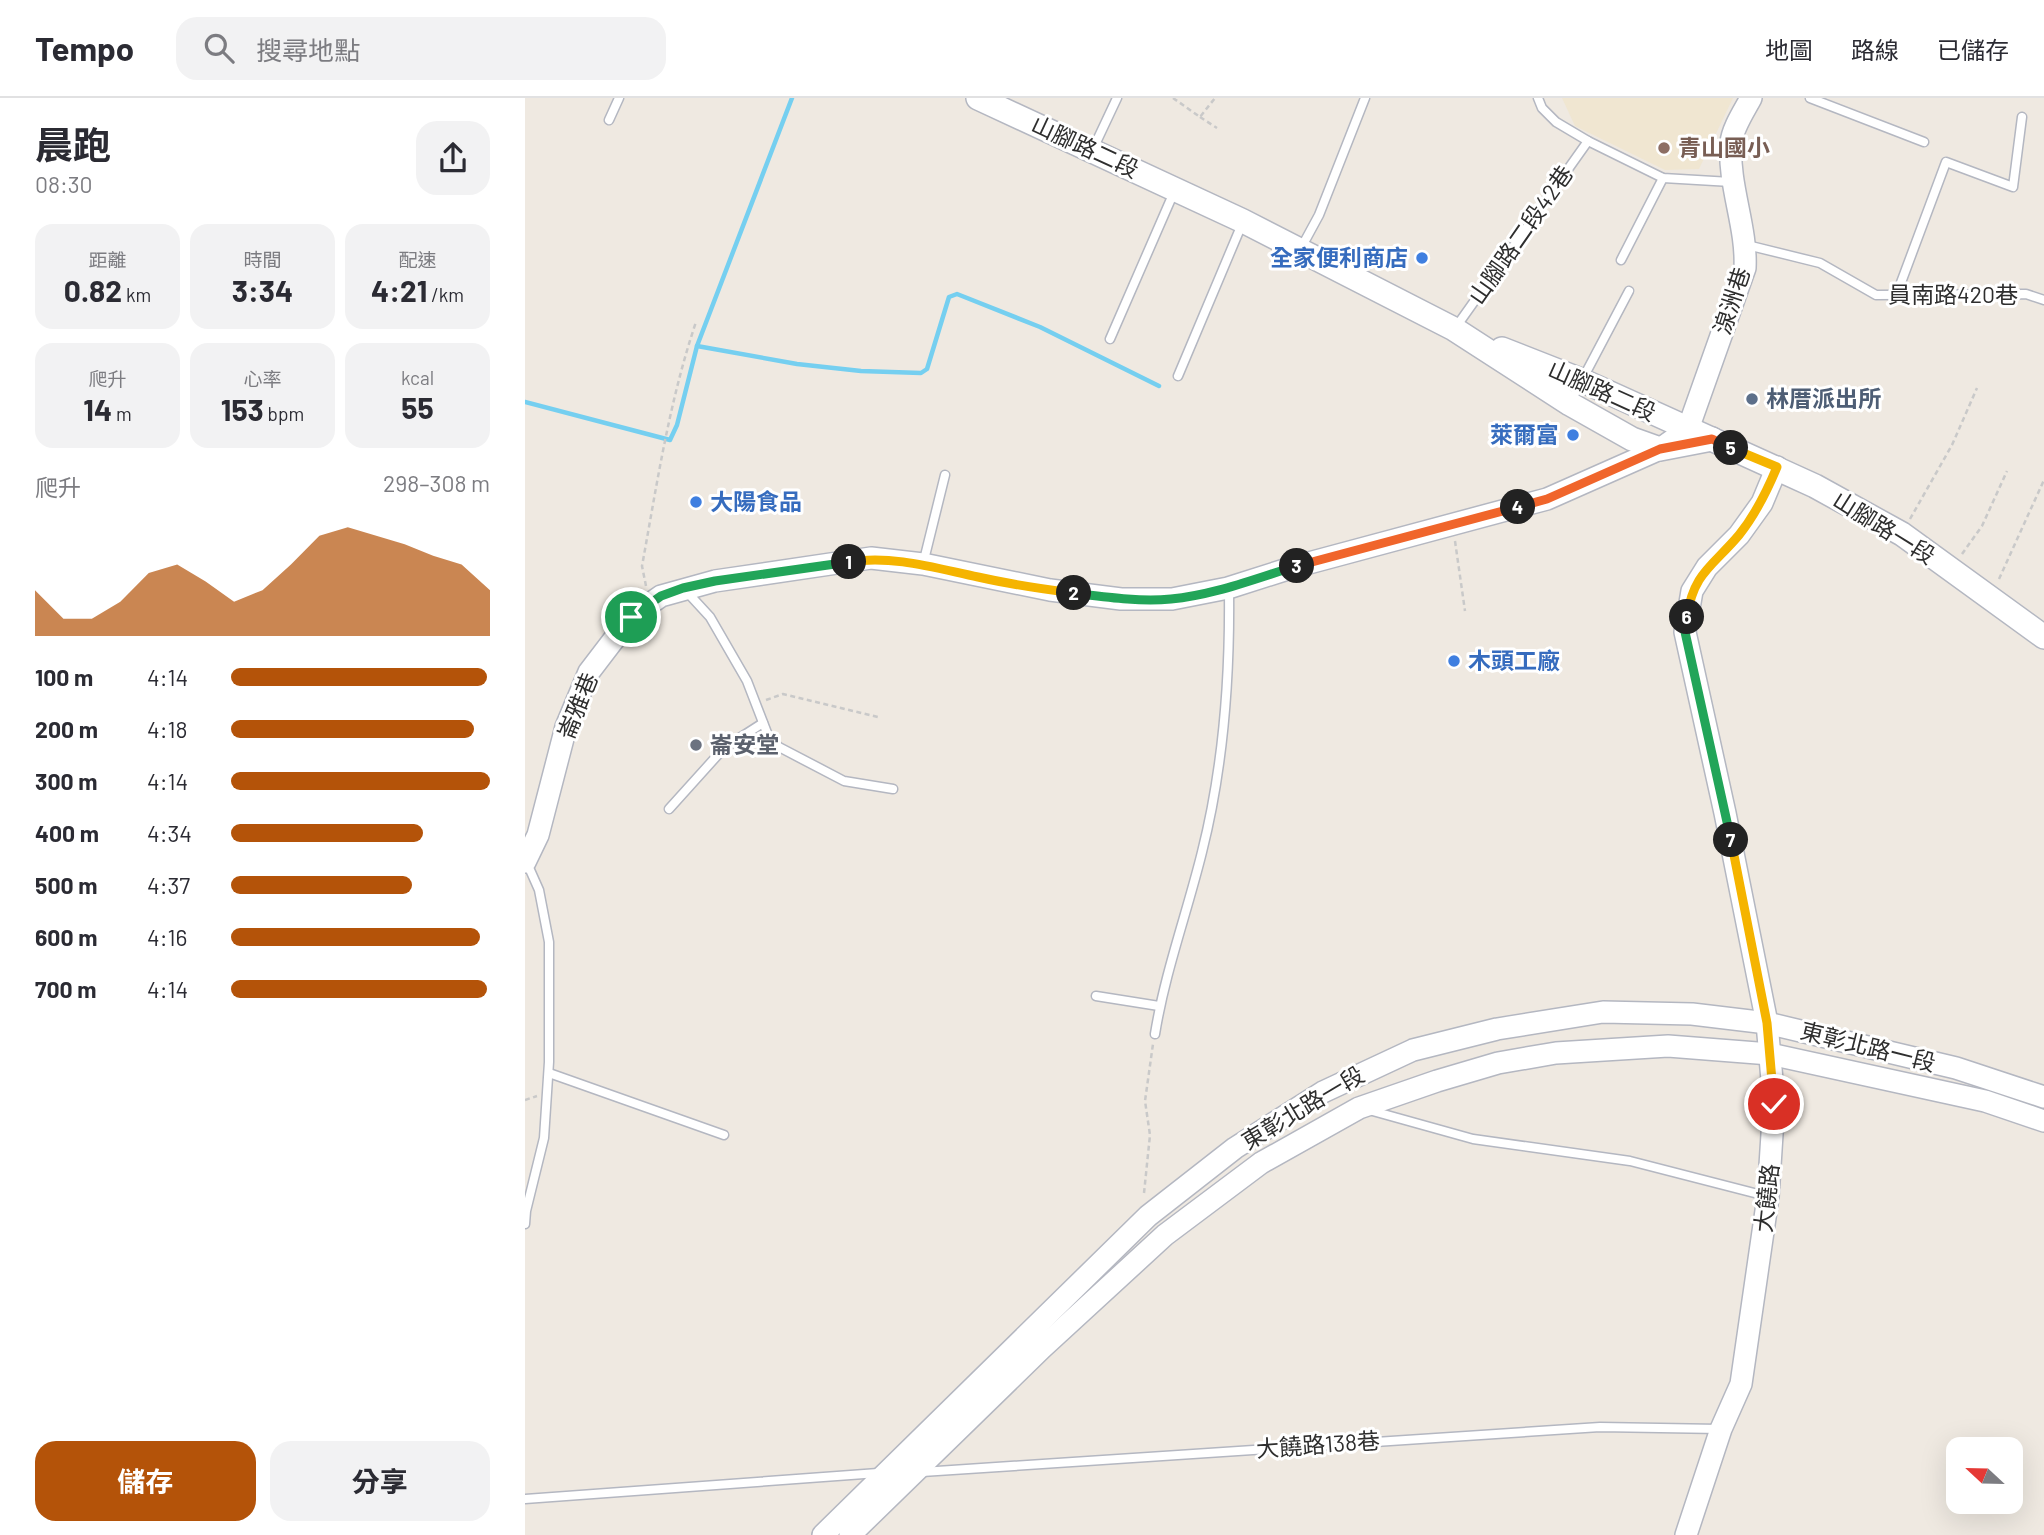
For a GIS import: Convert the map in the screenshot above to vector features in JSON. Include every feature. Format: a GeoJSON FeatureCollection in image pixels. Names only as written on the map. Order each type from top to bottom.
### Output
{"type":"FeatureCollection","features":[{"type":"Feature","properties":{"kind":"main road","name":"山腳路二段"},"geometry":{"type":"LineString","coordinates":[[978,98],[1244,221],[1454,329],[1581,380],[1712,439]]}},
{"type":"Feature","properties":{"kind":"main road","name":"山腳路二段"},"geometry":{"type":"LineString","coordinates":[[1454,329],[1570,404],[1632,439],[1660,449],[1712,439]]}},
{"type":"Feature","properties":{"kind":"main road","name":"山腳路一段"},"geometry":{"type":"LineString","coordinates":[[1712,439],[1777,467],[1902,534],[2044,637]]}},
{"type":"Feature","properties":{"kind":"street","name":"湶洲巷"},"geometry":{"type":"LineString","coordinates":[[1688,429],[1745,268],[1747,245],[1734,182],[1731,141],[1751,98]]}},
{"type":"Feature","properties":{"kind":"street"},"geometry":{"type":"LineString","coordinates":[[1660,449],[1688,429]]}},
{"type":"Feature","properties":{"kind":"street","name":"崙雅巷"},"geometry":{"type":"LineString","coordinates":[[526,862],[538,835],[566,727],[589,672],[631,617],[648,603],[683,588],[871,558],[923,564],[1050,590],[1121,599],[1172,599],[1229,588],[1294,567],[1547,499],[1660,449]]}},
{"type":"Feature","properties":{"kind":"street","name":"大饒路"},"geometry":{"type":"LineString","coordinates":[[1686,1535],[1721,1429],[1741,1384],[1768,1197],[1774,1104],[1767,1023],[1685,632],[1692,591],[1707,567],[1739,535],[1762,503],[1777,467]]}},
{"type":"Feature","properties":{"kind":"street","name":"東彰北路一段"},"geometry":{"type":"LineString","coordinates":[[823,1535],[1148,1216],[1235,1148],[1323,1091],[1413,1050],[1497,1029],[1603,1012],[1692,1014],[1767,1023],[1956,1068],[2044,1097]]}},
{"type":"Feature","properties":{"kind":"street","name":"東彰北路一段"},"geometry":{"type":"LineString","coordinates":[[849,1535],[1042,1348],[1165,1235],[1261,1163],[1359,1108],[1498,1063],[1556,1053],[1668,1046],[1770,1054],[1985,1101],[2044,1121]]}},
{"type":"Feature","properties":{"kind":"lane"},"geometry":{"type":"LineString","coordinates":[[610,120],[619,98]]}},
{"type":"Feature","properties":{"kind":"lane"},"geometry":{"type":"LineString","coordinates":[[1093,149],[1117,98]]}},
{"type":"Feature","properties":{"kind":"lane"},"geometry":{"type":"LineString","coordinates":[[1300,250],[1319,215],[1365,98]]}},
{"type":"Feature","properties":{"kind":"lane"},"geometry":{"type":"LineString","coordinates":[[1538,98],[1542,108],[1556,122],[1588,141],[1663,177],[1734,182]]}},
{"type":"Feature","properties":{"kind":"lane"},"geometry":{"type":"LineString","coordinates":[[1810,98],[1924,142]]}},
{"type":"Feature","properties":{"kind":"lane"},"geometry":{"type":"LineString","coordinates":[[1896,296],[1946,162],[2013,187],[2022,117]]}},
{"type":"Feature","properties":{"kind":"lane","name":"山腳路二段42巷"},"geometry":{"type":"LineString","coordinates":[[1454,329],[1588,141]]}},
{"type":"Feature","properties":{"kind":"lane"},"geometry":{"type":"LineString","coordinates":[[1621,260],[1663,177]]}},
{"type":"Feature","properties":{"kind":"lane"},"geometry":{"type":"LineString","coordinates":[[1110,340],[1175,189]]}},
{"type":"Feature","properties":{"kind":"lane"},"geometry":{"type":"LineString","coordinates":[[1178,376],[1244,221]]}},
{"type":"Feature","properties":{"kind":"lane","name":"員南路420巷"},"geometry":{"type":"LineString","coordinates":[[1747,245],[1820,263],[1877,295],[2026,294],[2044,300]]}},
{"type":"Feature","properties":{"kind":"lane"},"geometry":{"type":"LineString","coordinates":[[1570,404],[1629,291]]}},
{"type":"Feature","properties":{"kind":"lane"},"geometry":{"type":"LineString","coordinates":[[923,564],[944,475]]}},
{"type":"Feature","properties":{"kind":"lane"},"geometry":{"type":"LineString","coordinates":[[683,588],[710,617],[747,681],[769,738],[779,747],[844,781],[893,789]]}},
{"type":"Feature","properties":{"kind":"lane"},"geometry":{"type":"LineString","coordinates":[[1155,1034],[1159,1006],[1203,850],[1217,774],[1230,655],[1229,588]]}},
{"type":"Feature","properties":{"kind":"lane"},"geometry":{"type":"LineString","coordinates":[[669,809],[725,748],[763,723]]}},
{"type":"Feature","properties":{"kind":"lane","name":"崙雅巷"},"geometry":{"type":"LineString","coordinates":[[525,1224],[525,1211],[544,1138],[549,1073],[549,942],[539,890],[526,862]]}},
{"type":"Feature","properties":{"kind":"lane"},"geometry":{"type":"LineString","coordinates":[[1096,996],[1159,1006]]}},
{"type":"Feature","properties":{"kind":"lane"},"geometry":{"type":"LineString","coordinates":[[549,1073],[724,1135]]}},
{"type":"Feature","properties":{"kind":"lane"},"geometry":{"type":"LineString","coordinates":[[1359,1108],[1473,1139],[1630,1161],[1768,1197]]}},
{"type":"Feature","properties":{"kind":"lane","name":"大饒路138巷"},"geometry":{"type":"LineString","coordinates":[[525,1499],[887,1472],[1600,1427],[1721,1429]]}},
{"type":"Feature","properties":{"kind":"path"},"geometry":{"type":"LineString","coordinates":[[1173,98],[1217,128]]}},
{"type":"Feature","properties":{"kind":"path"},"geometry":{"type":"LineString","coordinates":[[1200,117],[1215,98]]}},
{"type":"Feature","properties":{"kind":"path"},"geometry":{"type":"LineString","coordinates":[[648,603],[642,566],[666,430],[696,323]]}},
{"type":"Feature","properties":{"kind":"path"},"geometry":{"type":"LineString","coordinates":[[1902,534],[1952,445],[1977,388]]}},
{"type":"Feature","properties":{"kind":"path"},"geometry":{"type":"LineString","coordinates":[[1951,570],[1982,526],[2007,471]]}},
{"type":"Feature","properties":{"kind":"path"},"geometry":{"type":"LineString","coordinates":[[1990,598],[2044,480]]}},
{"type":"Feature","properties":{"kind":"path"},"geometry":{"type":"LineString","coordinates":[[1453,525],[1465,611]]}},
{"type":"Feature","properties":{"kind":"path"},"geometry":{"type":"LineString","coordinates":[[755,705],[783,694],[878,717]]}},
{"type":"Feature","properties":{"kind":"path"},"geometry":{"type":"LineString","coordinates":[[1144,1193],[1150,1135],[1145,1101],[1155,1034]]}},
{"type":"Feature","properties":{"kind":"shaded area","name":"青山國小"},"geometry":{"type":"Polygon","coordinates":[[[1562,98],[1733,98],[1699,169],[1665,170],[1575,126],[1562,98]]]}},
{"type":"Feature","properties":{"kind":"waterway"},"geometry":{"type":"LineString","coordinates":[[525,402],[670,440],[677,425],[697,346],[792,98]]}},
{"type":"Feature","properties":{"kind":"waterway"},"geometry":{"type":"LineString","coordinates":[[697,346],[797,364],[861,371],[921,373],[927,369],[949,297],[957,294],[1040,327],[1159,386]]}},
{"type":"Feature","properties":{"kind":"place","name":"青山國小"},"geometry":{"type":"Point","coordinates":[1664,148]}},
{"type":"Feature","properties":{"kind":"place","name":"全家便利商店"},"geometry":{"type":"Point","coordinates":[1422,258]}},
{"type":"Feature","properties":{"kind":"place","name":"林厝派出所"},"geometry":{"type":"Point","coordinates":[1752,399]}},
{"type":"Feature","properties":{"kind":"place","name":"萊爾富"},"geometry":{"type":"Point","coordinates":[1573,435]}},
{"type":"Feature","properties":{"kind":"place","name":"大陽食品"},"geometry":{"type":"Point","coordinates":[696,502]}},
{"type":"Feature","properties":{"kind":"place","name":"木頭工廠"},"geometry":{"type":"Point","coordinates":[1454,661]}},
{"type":"Feature","properties":{"kind":"place","name":"崙安堂"},"geometry":{"type":"Point","coordinates":[696,745]}},
{"type":"Feature","properties":{"kind":"route"},"geometry":{"type":"LineString","coordinates":[[631,617],[661,596],[683,588],[871,558],[923,564],[1050,590],[1121,599],[1172,599],[1229,588],[1294,567],[1547,499],[1660,449],[1712,439],[1777,467],[1762,503],[1739,535],[1707,567],[1692,591],[1685,632],[1767,1023],[1774,1104]]}}]}
